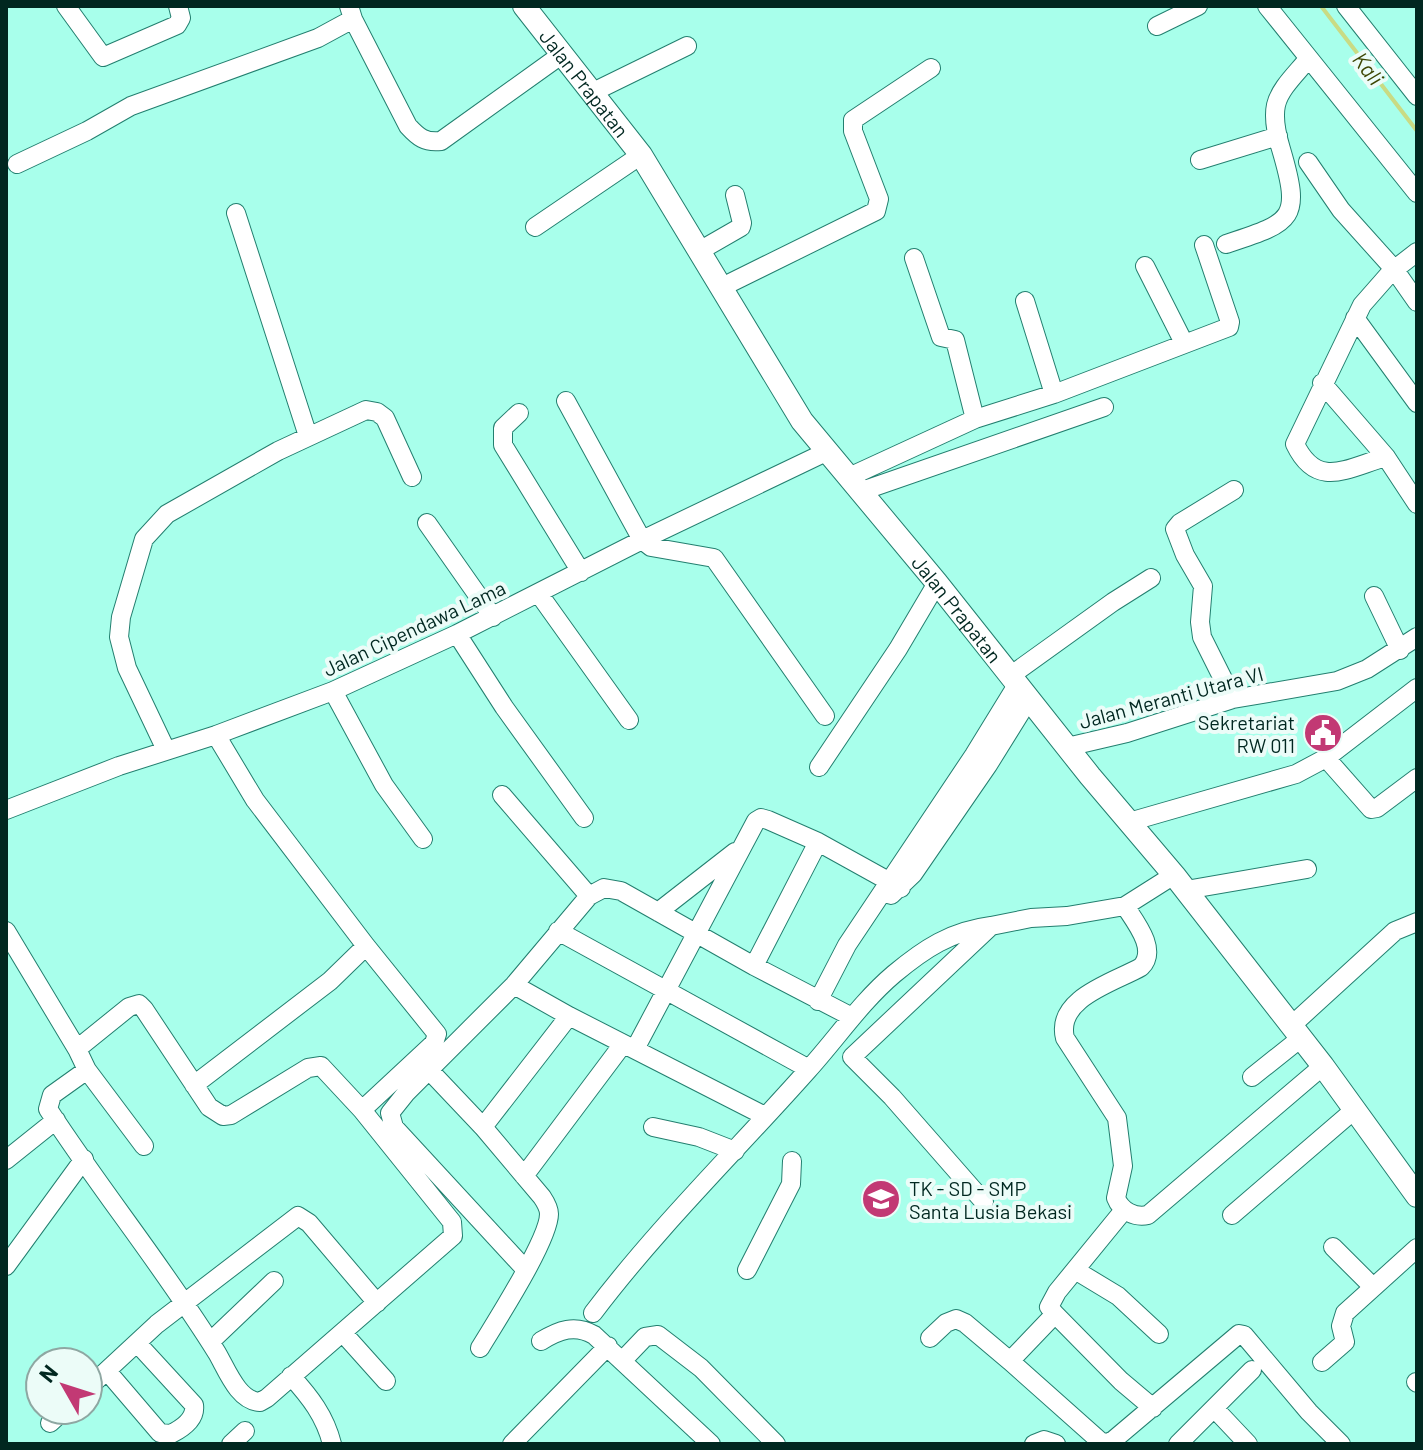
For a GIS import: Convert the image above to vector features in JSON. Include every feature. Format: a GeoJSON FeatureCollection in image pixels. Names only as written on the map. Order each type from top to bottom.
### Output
{"type":"FeatureCollection","features":[{"type":"Feature","properties":{"kind":"main road","name":"Jalan Prapatan"},"geometry":{"type":"LineString","coordinates":[[524,6],[641,155],[802,421],[1180,883],[1323,1066],[1417,1196]]}},
{"type":"Feature","properties":{"kind":"street"},"geometry":{"type":"LineString","coordinates":[[69,7],[103,57],[177,25],[181,18],[178,6]]}},
{"type":"Feature","properties":{"kind":"street"},"geometry":{"type":"LineString","coordinates":[[1157,26],[1198,6]]}},
{"type":"Feature","properties":{"kind":"street"},"geometry":{"type":"LineString","coordinates":[[1267,6],[1417,193]]}},
{"type":"Feature","properties":{"kind":"street"},"geometry":{"type":"LineString","coordinates":[[1346,6],[1417,96]]}},
{"type":"Feature","properties":{"kind":"street"},"geometry":{"type":"LineString","coordinates":[[17,164],[131,106],[304,43],[351,13],[408,126],[418,137],[430,142],[441,141],[561,55]]}},
{"type":"Feature","properties":{"kind":"street"},"geometry":{"type":"LineString","coordinates":[[591,93],[687,46]]}},
{"type":"Feature","properties":{"kind":"street"},"geometry":{"type":"LineString","coordinates":[[1226,244],[1270,229],[1289,214],[1292,191],[1278,136],[1276,103],[1308,59]]}},
{"type":"Feature","properties":{"kind":"street"},"geometry":{"type":"LineString","coordinates":[[722,287],[876,211],[879,199],[853,131],[853,120],[931,68]]}},
{"type":"Feature","properties":{"kind":"street"},"geometry":{"type":"LineString","coordinates":[[1200,160],[1278,136]]}},
{"type":"Feature","properties":{"kind":"street"},"geometry":{"type":"LineString","coordinates":[[535,227],[641,155]]}},
{"type":"Feature","properties":{"kind":"street"},"geometry":{"type":"LineString","coordinates":[[1308,162],[1341,210],[1394,269],[1417,302]]}},
{"type":"Feature","properties":{"kind":"street"},"geometry":{"type":"LineString","coordinates":[[701,250],[741,227],[735,195]]}},
{"type":"Feature","properties":{"kind":"street"},"geometry":{"type":"LineString","coordinates":[[236,213],[308,436]]}},
{"type":"Feature","properties":{"kind":"street"},"geometry":{"type":"LineString","coordinates":[[855,484],[975,419],[1054,394],[1227,328],[1230,324],[1204,245]]}},
{"type":"Feature","properties":{"kind":"street"},"geometry":{"type":"LineString","coordinates":[[1386,457],[1326,473],[1313,468],[1295,444],[1322,383],[1371,292],[1417,252]]}},
{"type":"Feature","properties":{"kind":"street"},"geometry":{"type":"LineString","coordinates":[[914,258],[941,337],[955,340],[975,419]]}},
{"type":"Feature","properties":{"kind":"street"},"geometry":{"type":"LineString","coordinates":[[1145,266],[1184,343]]}},
{"type":"Feature","properties":{"kind":"street"},"geometry":{"type":"LineString","coordinates":[[1025,301],[1054,394]]}},
{"type":"Feature","properties":{"kind":"street"},"geometry":{"type":"LineString","coordinates":[[1355,318],[1417,403]]}},
{"type":"Feature","properties":{"kind":"street"},"geometry":{"type":"LineString","coordinates":[[1322,383],[1386,457],[1417,504]]}},
{"type":"Feature","properties":{"kind":"street"},"geometry":{"type":"LineString","coordinates":[[566,401],[642,540],[651,547],[714,558],[825,716]]}},
{"type":"Feature","properties":{"kind":"street"},"geometry":{"type":"LineString","coordinates":[[855,484],[1104,407]]}},
{"type":"Feature","properties":{"kind":"street"},"geometry":{"type":"LineString","coordinates":[[166,750],[127,668],[119,637],[136,558],[144,539],[167,514],[308,436],[353,415],[373,410],[385,418],[412,477]]}},
{"type":"Feature","properties":{"kind":"street"},"geometry":{"type":"LineString","coordinates":[[519,413],[503,428],[503,445],[581,572]]}},
{"type":"Feature","properties":{"kind":"street","name":"Jalan Cipendawa Lama"},"geometry":{"type":"LineString","coordinates":[[6,810],[333,691],[493,617],[642,540],[826,452]]}},
{"type":"Feature","properties":{"kind":"street"},"geometry":{"type":"LineString","coordinates":[[1233,699],[1202,637],[1203,586],[1185,555],[1175,529],[1234,490]]}},
{"type":"Feature","properties":{"kind":"street"},"geometry":{"type":"LineString","coordinates":[[427,523],[493,617]]}},
{"type":"Feature","properties":{"kind":"street"},"geometry":{"type":"LineString","coordinates":[[818,1001],[840,957],[875,906],[895,885],[957,795],[1019,687],[1113,602],[1151,578]]}},
{"type":"Feature","properties":{"kind":"street"},"geometry":{"type":"LineString","coordinates":[[819,767],[898,649],[937,583]]}},
{"type":"Feature","properties":{"kind":"street"},"geometry":{"type":"LineString","coordinates":[[539,594],[629,720]]}},
{"type":"Feature","properties":{"kind":"street"},"geometry":{"type":"LineString","coordinates":[[1374,596],[1400,650]]}},
{"type":"Feature","properties":{"kind":"street"},"geometry":{"type":"LineString","coordinates":[[457,634],[525,737],[584,818]]}},
{"type":"Feature","properties":{"kind":"street","name":"Jalan Meranti Utara VI"},"geometry":{"type":"LineString","coordinates":[[1067,747],[1127,733],[1233,699],[1337,681],[1367,669],[1417,637]]}},
{"type":"Feature","properties":{"kind":"street"},"geometry":{"type":"LineString","coordinates":[[1129,822],[1296,774],[1326,758],[1417,688]]}},
{"type":"Feature","properties":{"kind":"street"},"geometry":{"type":"LineString","coordinates":[[333,691],[384,785],[423,839]]}},
{"type":"Feature","properties":{"kind":"street"},"geometry":{"type":"LineString","coordinates":[[216,735],[255,800],[366,946],[436,1031],[434,1043],[362,1110]]}},
{"type":"Feature","properties":{"kind":"street"},"geometry":{"type":"LineString","coordinates":[[1326,758],[1369,808],[1377,808],[1408,793],[1417,778]]}},
{"type":"Feature","properties":{"kind":"street"},"geometry":{"type":"LineString","coordinates":[[502,795],[589,896]]}},
{"type":"Feature","properties":{"kind":"street"},"geometry":{"type":"LineString","coordinates":[[524,1176],[629,1046],[667,990],[753,824],[761,818],[818,842],[895,885]]}},
{"type":"Feature","properties":{"kind":"street"},"geometry":{"type":"LineString","coordinates":[[754,966],[818,842]]}},
{"type":"Feature","properties":{"kind":"street"},"geometry":{"type":"LineString","coordinates":[[658,912],[741,847]]}},
{"type":"Feature","properties":{"kind":"street"},"geometry":{"type":"LineString","coordinates":[[593,1313],[619,1278],[809,1069],[852,1017],[894,974],[931,947],[964,930],[1125,906],[1180,883],[1307,869]]}},
{"type":"Feature","properties":{"kind":"street"},"geometry":{"type":"LineString","coordinates":[[526,1270],[391,1123],[390,1113],[396,1103],[514,985],[589,896],[604,888],[614,889],[852,1017]]}},
{"type":"Feature","properties":{"kind":"street"},"geometry":{"type":"LineString","coordinates":[[1125,906],[1148,950],[1147,960],[1141,967],[1075,1004],[1063,1031],[1117,1118],[1123,1166],[1116,1198],[1124,1210],[1139,1216],[1148,1215],[1323,1066]]}},
{"type":"Feature","properties":{"kind":"street"},"geometry":{"type":"LineString","coordinates":[[1252,1077],[1395,931],[1417,922]]}},
{"type":"Feature","properties":{"kind":"street"},"geometry":{"type":"LineString","coordinates":[[984,1202],[892,1097],[852,1057],[991,926]]}},
{"type":"Feature","properties":{"kind":"street"},"geometry":{"type":"LineString","coordinates":[[6,931],[87,1070],[144,1146]]}},
{"type":"Feature","properties":{"kind":"street"},"geometry":{"type":"LineString","coordinates":[[558,931],[809,1069]]}},
{"type":"Feature","properties":{"kind":"street"},"geometry":{"type":"LineString","coordinates":[[194,1085],[319,990],[366,946]]}},
{"type":"Feature","properties":{"kind":"street"},"geometry":{"type":"LineString","coordinates":[[514,985],[765,1116]]}},
{"type":"Feature","properties":{"kind":"street"},"geometry":{"type":"LineString","coordinates":[[77,1049],[129,1007],[139,1004],[209,1107],[220,1116],[226,1116],[308,1068],[319,1066],[362,1110],[454,1228],[453,1236],[260,1402],[252,1402],[243,1396],[210,1342],[48,1105],[52,1095],[87,1070]]}},
{"type":"Feature","properties":{"kind":"street"},"geometry":{"type":"LineString","coordinates":[[483,1127],[569,1016]]}},
{"type":"Feature","properties":{"kind":"street"},"geometry":{"type":"LineString","coordinates":[[429,1070],[483,1127],[542,1197],[549,1211],[547,1226],[526,1270],[480,1348]]}},
{"type":"Feature","properties":{"kind":"street"},"geometry":{"type":"LineString","coordinates":[[1232,1215],[1353,1111]]}},
{"type":"Feature","properties":{"kind":"street"},"geometry":{"type":"LineString","coordinates":[[6,1160],[56,1120]]}},
{"type":"Feature","properties":{"kind":"street"},"geometry":{"type":"LineString","coordinates":[[653,1127],[699,1137],[735,1151]]}},
{"type":"Feature","properties":{"kind":"street"},"geometry":{"type":"LineString","coordinates":[[6,1266],[84,1159]]}},
{"type":"Feature","properties":{"kind":"street"},"geometry":{"type":"LineString","coordinates":[[747,1270],[791,1184],[792,1161]]}},
{"type":"Feature","properties":{"kind":"street"},"geometry":{"type":"LineString","coordinates":[[1124,1210],[1049,1307],[1121,1381],[1153,1408]]}},
{"type":"Feature","properties":{"kind":"street"},"geometry":{"type":"LineString","coordinates":[[104,1374],[157,1324],[298,1216],[309,1223],[377,1303]]}},
{"type":"Feature","properties":{"kind":"street"},"geometry":{"type":"LineString","coordinates":[[1333,1247],[1373,1287]]}},
{"type":"Feature","properties":{"kind":"street"},"geometry":{"type":"LineString","coordinates":[[1322,1362],[1345,1342],[1342,1317],[1417,1248]]}},
{"type":"Feature","properties":{"kind":"street"},"geometry":{"type":"LineString","coordinates":[[1075,1270],[1118,1296],[1159,1334]]}},
{"type":"Feature","properties":{"kind":"street"},"geometry":{"type":"LineString","coordinates":[[210,1342],[274,1281]]}},
{"type":"Feature","properties":{"kind":"street"},"geometry":{"type":"LineString","coordinates":[[1010,1361],[1055,1314]]}},
{"type":"Feature","properties":{"kind":"street"},"geometry":{"type":"LineString","coordinates":[[930,1338],[950,1320],[961,1320],[1106,1444],[1115,1441],[1239,1334],[1244,1335],[1309,1412],[1341,1444]]}},
{"type":"Feature","properties":{"kind":"street"},"geometry":{"type":"LineString","coordinates":[[541,1341],[553,1334],[575,1328],[584,1329],[608,1346],[711,1444]]}},
{"type":"Feature","properties":{"kind":"street"},"geometry":{"type":"LineString","coordinates":[[343,1333],[386,1381]]}},
{"type":"Feature","properties":{"kind":"street"},"geometry":{"type":"LineString","coordinates":[[623,1360],[645,1337],[658,1335],[701,1368],[776,1444]]}},
{"type":"Feature","properties":{"kind":"street"},"geometry":{"type":"LineString","coordinates":[[107,1371],[158,1431],[169,1435],[180,1429],[193,1416],[194,1405],[137,1343]]}},
{"type":"Feature","properties":{"kind":"street"},"geometry":{"type":"LineString","coordinates":[[512,1444],[608,1346]]}},
{"type":"Feature","properties":{"kind":"street"},"geometry":{"type":"LineString","coordinates":[[1178,1444],[1252,1370]]}},
{"type":"Feature","properties":{"kind":"street"},"geometry":{"type":"LineString","coordinates":[[291,1376],[317,1406],[332,1444]]}},
{"type":"Feature","properties":{"kind":"street"},"geometry":{"type":"LineString","coordinates":[[1214,1408],[1248,1444]]}},
{"type":"Feature","properties":{"kind":"street"},"geometry":{"type":"LineString","coordinates":[[1034,1444],[1044,1440],[1056,1444]]}},
{"type":"Feature","properties":{"kind":"waterway","name":"Kali"},"geometry":{"type":"LineString","coordinates":[[1321,6],[1417,131]]}},
{"type":"Feature","properties":{"kind":"place","name":"Sekretariat RW 011"},"geometry":{"type":"Point","coordinates":[1323,733]}},
{"type":"Feature","properties":{"kind":"place","name":"TK - SD - SMP Santa Lusia Bekasi"},"geometry":{"type":"Point","coordinates":[881,1199]}}]}
